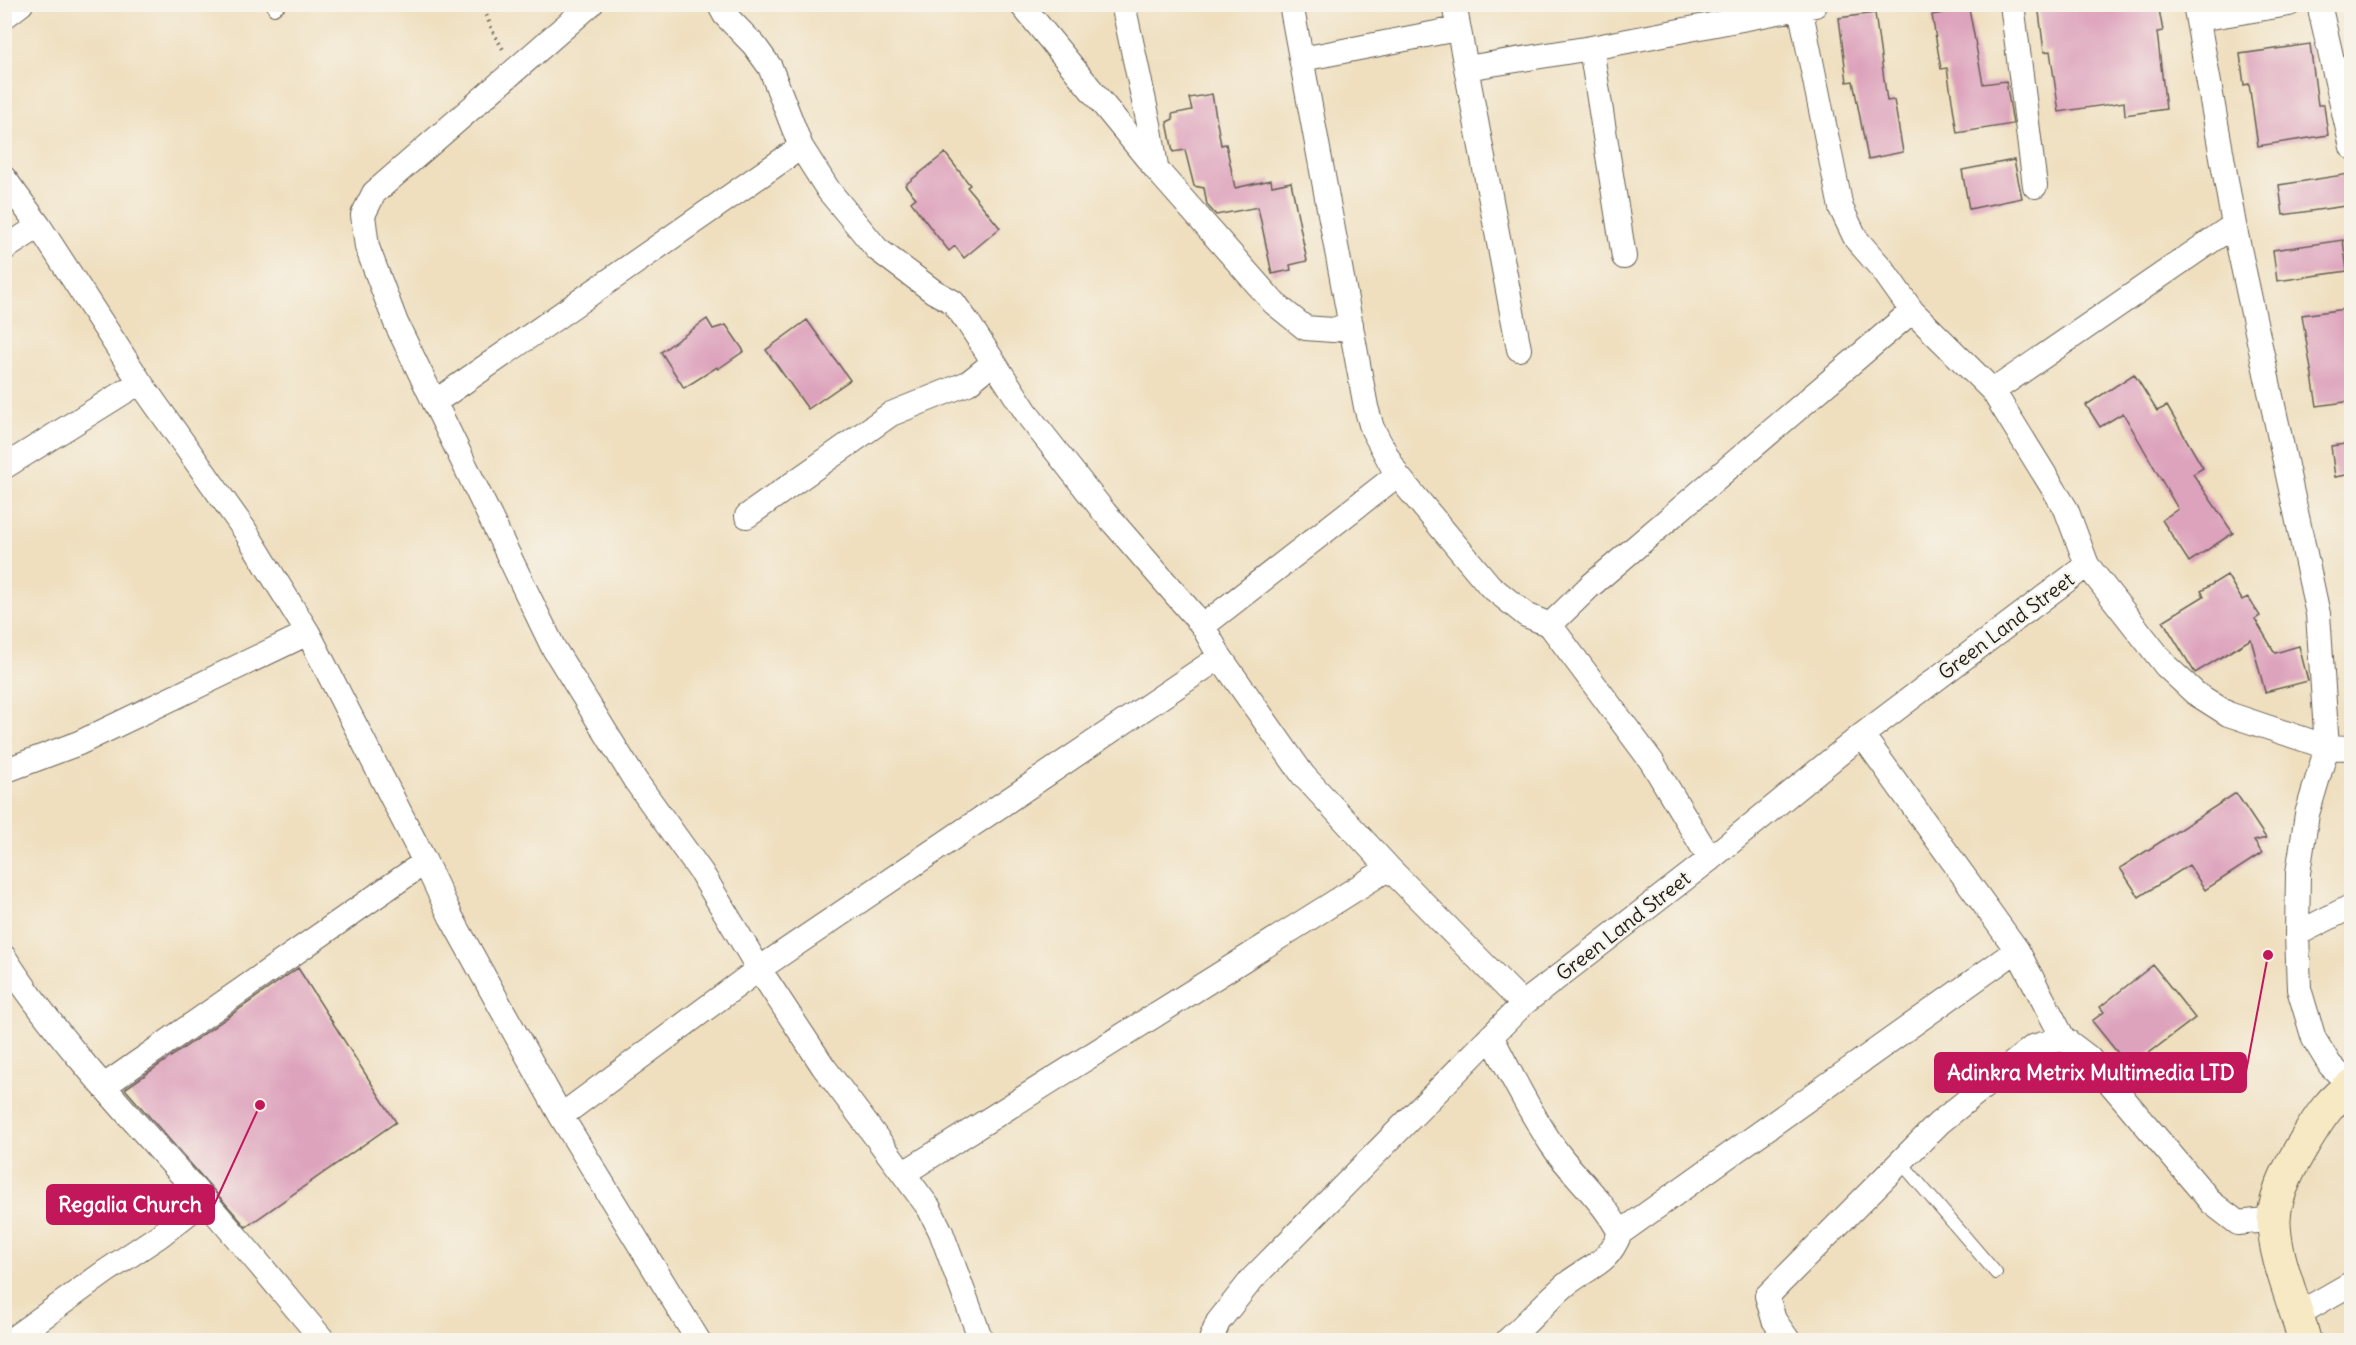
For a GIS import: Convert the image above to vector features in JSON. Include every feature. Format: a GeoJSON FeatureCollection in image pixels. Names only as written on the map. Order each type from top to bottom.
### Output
{"type":"FeatureCollection","features":[{"type":"Feature","properties":{"kind":"street"},"geometry":{"type":"LineString","coordinates":[[4,17],[21,4]]}},
{"type":"Feature","properties":{"kind":"street"},"geometry":{"type":"LineString","coordinates":[[591,4],[374,193],[363,215],[367,247],[396,323],[553,647],[635,780],[701,872],[759,969],[823,1066],[929,1208],[941,1232],[981,1341]]}},
{"type":"Feature","properties":{"kind":"street"},"geometry":{"type":"LineString","coordinates":[[719,4],[725,15],[754,45],[770,67],[801,147],[829,191],[877,249],[933,291],[952,302],[1043,436],[1105,513],[1203,626],[1220,657],[1303,775],[1389,868],[1523,1004]]}},
{"type":"Feature","properties":{"kind":"street"},"geometry":{"type":"LineString","coordinates":[[1021,4],[1156,168],[1274,303],[1305,328],[1333,330],[1351,324]]}},
{"type":"Feature","properties":{"kind":"street"},"geometry":{"type":"LineString","coordinates":[[1123,4],[1150,129],[1156,168]]}},
{"type":"Feature","properties":{"kind":"street"},"geometry":{"type":"LineString","coordinates":[[1291,4],[1366,407],[1372,428],[1397,475],[1490,586],[1526,615],[1550,625],[1652,762],[1710,859]]}},
{"type":"Feature","properties":{"kind":"street"},"geometry":{"type":"LineString","coordinates":[[1454,4],[1519,349]]}},
{"type":"Feature","properties":{"kind":"street"},"geometry":{"type":"LineString","coordinates":[[2012,4],[2035,186]]}},
{"type":"Feature","properties":{"kind":"street"},"geometry":{"type":"LineString","coordinates":[[2289,4],[2197,12],[2234,225],[2318,614],[2327,747],[2306,826],[2298,873],[2299,989],[2314,1039],[2330,1065],[2351,1086],[2336,1096],[2298,1152],[2279,1194],[2274,1219],[2281,1263],[2301,1327],[2352,1283]]}},
{"type":"Feature","properties":{"kind":"street"},"geometry":{"type":"LineString","coordinates":[[2319,4],[2352,147]]}},
{"type":"Feature","properties":{"kind":"street"},"geometry":{"type":"LineString","coordinates":[[1466,68],[1591,48],[1808,6],[1841,208],[1856,239],[1883,270],[1912,311],[1993,391],[2066,509],[2087,565],[2166,666],[2195,693],[2228,714],[2327,747],[2352,748]]}},
{"type":"Feature","properties":{"kind":"street"},"geometry":{"type":"LineString","coordinates":[[1302,59],[1457,29]]}},
{"type":"Feature","properties":{"kind":"street"},"geometry":{"type":"LineString","coordinates":[[1591,48],[1624,257]]}},
{"type":"Feature","properties":{"kind":"street"},"geometry":{"type":"LineString","coordinates":[[435,402],[801,147]]}},
{"type":"Feature","properties":{"kind":"street"},"geometry":{"type":"LineString","coordinates":[[4,178],[39,226],[140,382],[244,529],[308,633],[451,917],[561,1116],[698,1341]]}},
{"type":"Feature","properties":{"kind":"street"},"geometry":{"type":"LineString","coordinates":[[1993,391],[2234,225]]}},
{"type":"Feature","properties":{"kind":"street"},"geometry":{"type":"LineString","coordinates":[[4,249],[39,226]]}},
{"type":"Feature","properties":{"kind":"street"},"geometry":{"type":"LineString","coordinates":[[1550,625],[1589,587],[1912,311]]}},
{"type":"Feature","properties":{"kind":"street"},"geometry":{"type":"LineString","coordinates":[[747,516],[891,414],[968,382],[993,363]]}},
{"type":"Feature","properties":{"kind":"street"},"geometry":{"type":"LineString","coordinates":[[4,467],[140,382]]}},
{"type":"Feature","properties":{"kind":"street"},"geometry":{"type":"LineString","coordinates":[[1203,626],[1397,475]]}},
{"type":"Feature","properties":{"kind":"street","name":"Green Land Street"},"geometry":{"type":"LineString","coordinates":[[1211,1341],[1218,1322],[1252,1278],[1523,1004],[1710,859],[1863,735],[2087,565]]}},
{"type":"Feature","properties":{"kind":"street"},"geometry":{"type":"LineString","coordinates":[[4,771],[80,742],[308,633]]}},
{"type":"Feature","properties":{"kind":"street"},"geometry":{"type":"LineString","coordinates":[[561,1116],[759,969],[1220,657]]}},
{"type":"Feature","properties":{"kind":"street"},"geometry":{"type":"LineString","coordinates":[[1863,735],[2017,950],[2063,1038],[2088,1058],[2212,1203],[2238,1223],[2274,1219]]}},
{"type":"Feature","properties":{"kind":"street"},"geometry":{"type":"LineString","coordinates":[[104,1086],[425,862]]}},
{"type":"Feature","properties":{"kind":"street"},"geometry":{"type":"LineString","coordinates":[[904,1173],[1389,868]]}},
{"type":"Feature","properties":{"kind":"street"},"geometry":{"type":"LineString","coordinates":[[2297,934],[2352,906]]}},
{"type":"Feature","properties":{"kind":"street"},"geometry":{"type":"LineString","coordinates":[[1508,1341],[1568,1284],[1600,1263],[1613,1250],[1620,1233],[2017,950]]}},
{"type":"Feature","properties":{"kind":"street"},"geometry":{"type":"LineString","coordinates":[[4,957],[104,1086],[205,1200],[323,1341]]}},
{"type":"Feature","properties":{"kind":"street"},"geometry":{"type":"LineString","coordinates":[[1491,1036],[1522,1096],[1554,1147],[1609,1211],[1620,1233]]}},
{"type":"Feature","properties":{"kind":"street"},"geometry":{"type":"LineString","coordinates":[[1788,1341],[1774,1320],[1767,1296],[1939,1123],[2033,1047],[2063,1038]]}},
{"type":"Feature","properties":{"kind":"street"},"geometry":{"type":"LineString","coordinates":[[27,1336],[105,1272],[159,1236],[205,1200]]}},
{"type":"Feature","properties":{"kind":"lane"},"geometry":{"type":"LineString","coordinates":[[1900,1161],[1996,1273]]}},
{"type":"Feature","properties":{"kind":"path"},"geometry":{"type":"LineString","coordinates":[[482,4],[493,32],[516,69]]}},
{"type":"Feature","properties":{"kind":"building"},"geometry":{"type":"Polygon","coordinates":[[[2038,4],[2158,4],[2163,31],[2157,32],[2166,109],[2125,115],[2124,102],[2059,112],[2050,51],[2044,52],[2038,4]]]}},
{"type":"Feature","properties":{"kind":"building"},"geometry":{"type":"Polygon","coordinates":[[[1969,8],[1983,84],[2006,81],[2013,124],[1957,133],[1947,68],[1941,69],[1932,15],[1969,8]]]}},
{"type":"Feature","properties":{"kind":"building"},"geometry":{"type":"Polygon","coordinates":[[[1875,13],[1887,101],[1894,100],[1903,152],[1868,159],[1853,81],[1847,82],[1839,18],[1875,13]]]}},
{"type":"Feature","properties":{"kind":"building"},"geometry":{"type":"Polygon","coordinates":[[[2310,44],[2318,105],[2324,105],[2328,135],[2258,146],[2249,84],[2244,85],[2240,54],[2310,44]]]}},
{"type":"Feature","properties":{"kind":"building"},"geometry":{"type":"Polygon","coordinates":[[[1212,94],[1221,145],[1226,144],[1235,188],[1271,180],[1272,186],[1291,182],[1307,261],[1290,265],[1291,270],[1272,274],[1258,207],[1216,215],[1207,205],[1204,188],[1194,186],[1185,150],[1173,152],[1167,122],[1173,119],[1172,114],[1192,110],[1189,98],[1212,94]]]}},
{"type":"Feature","properties":{"kind":"building"},"geometry":{"type":"Polygon","coordinates":[[[945,153],[970,185],[967,187],[1000,228],[964,258],[955,246],[949,251],[911,202],[916,198],[905,185],[945,153]]]}},
{"type":"Feature","properties":{"kind":"building"},"geometry":{"type":"Polygon","coordinates":[[[2014,160],[2022,198],[1969,209],[1962,170],[2014,160]]]}},
{"type":"Feature","properties":{"kind":"building"},"geometry":{"type":"Polygon","coordinates":[[[2349,174],[2352,205],[2283,215],[2279,185],[2349,174]]]}},
{"type":"Feature","properties":{"kind":"building"},"geometry":{"type":"Polygon","coordinates":[[[2343,240],[2347,271],[2277,281],[2273,250],[2343,240]]]}},
{"type":"Feature","properties":{"kind":"building"},"geometry":{"type":"Polygon","coordinates":[[[2352,308],[2352,401],[2317,406],[2302,315],[2352,308]]]}},
{"type":"Feature","properties":{"kind":"building"},"geometry":{"type":"Polygon","coordinates":[[[707,319],[713,329],[726,325],[744,351],[684,388],[661,352],[707,319]]]}},
{"type":"Feature","properties":{"kind":"building"},"geometry":{"type":"Polygon","coordinates":[[[807,320],[850,380],[808,409],[766,350],[807,320]]]}},
{"type":"Feature","properties":{"kind":"building"},"geometry":{"type":"Polygon","coordinates":[[[2134,374],[2157,411],[2167,406],[2203,468],[2193,474],[2233,533],[2189,562],[2162,520],[2178,509],[2123,413],[2100,427],[2086,405],[2134,374]]]}},
{"type":"Feature","properties":{"kind":"building"},"geometry":{"type":"Polygon","coordinates":[[[2352,443],[2352,474],[2335,477],[2331,446],[2352,443]]]}},
{"type":"Feature","properties":{"kind":"building"},"geometry":{"type":"Polygon","coordinates":[[[2227,575],[2242,600],[2248,597],[2260,616],[2255,619],[2275,653],[2299,646],[2308,681],[2265,692],[2251,639],[2195,673],[2163,621],[2204,596],[2201,591],[2227,575]]]}},
{"type":"Feature","properties":{"kind":"building"},"geometry":{"type":"Polygon","coordinates":[[[2236,793],[2266,838],[2254,841],[2262,853],[2205,890],[2189,865],[2139,897],[2120,868],[2236,793]]]}},
{"type":"Feature","properties":{"kind":"building"},"geometry":{"type":"Polygon","coordinates":[[[2153,965],[2195,1018],[2140,1060],[2152,1075],[2136,1088],[2115,1062],[2121,1057],[2092,1021],[2104,1012],[2100,1007],[2153,965]]]}},
{"type":"Feature","properties":{"kind":"building"},"geometry":{"type":"Polygon","coordinates":[[[298,968],[396,1122],[246,1227],[125,1089],[298,968]]]}},
{"type":"Feature","properties":{"kind":"place","name":"Adinkra Metrix Multimedia LTD"},"geometry":{"type":"Point","coordinates":[2268,955]}},
{"type":"Feature","properties":{"kind":"place","name":"Regalia Church"},"geometry":{"type":"Point","coordinates":[260,1105]}}]}
